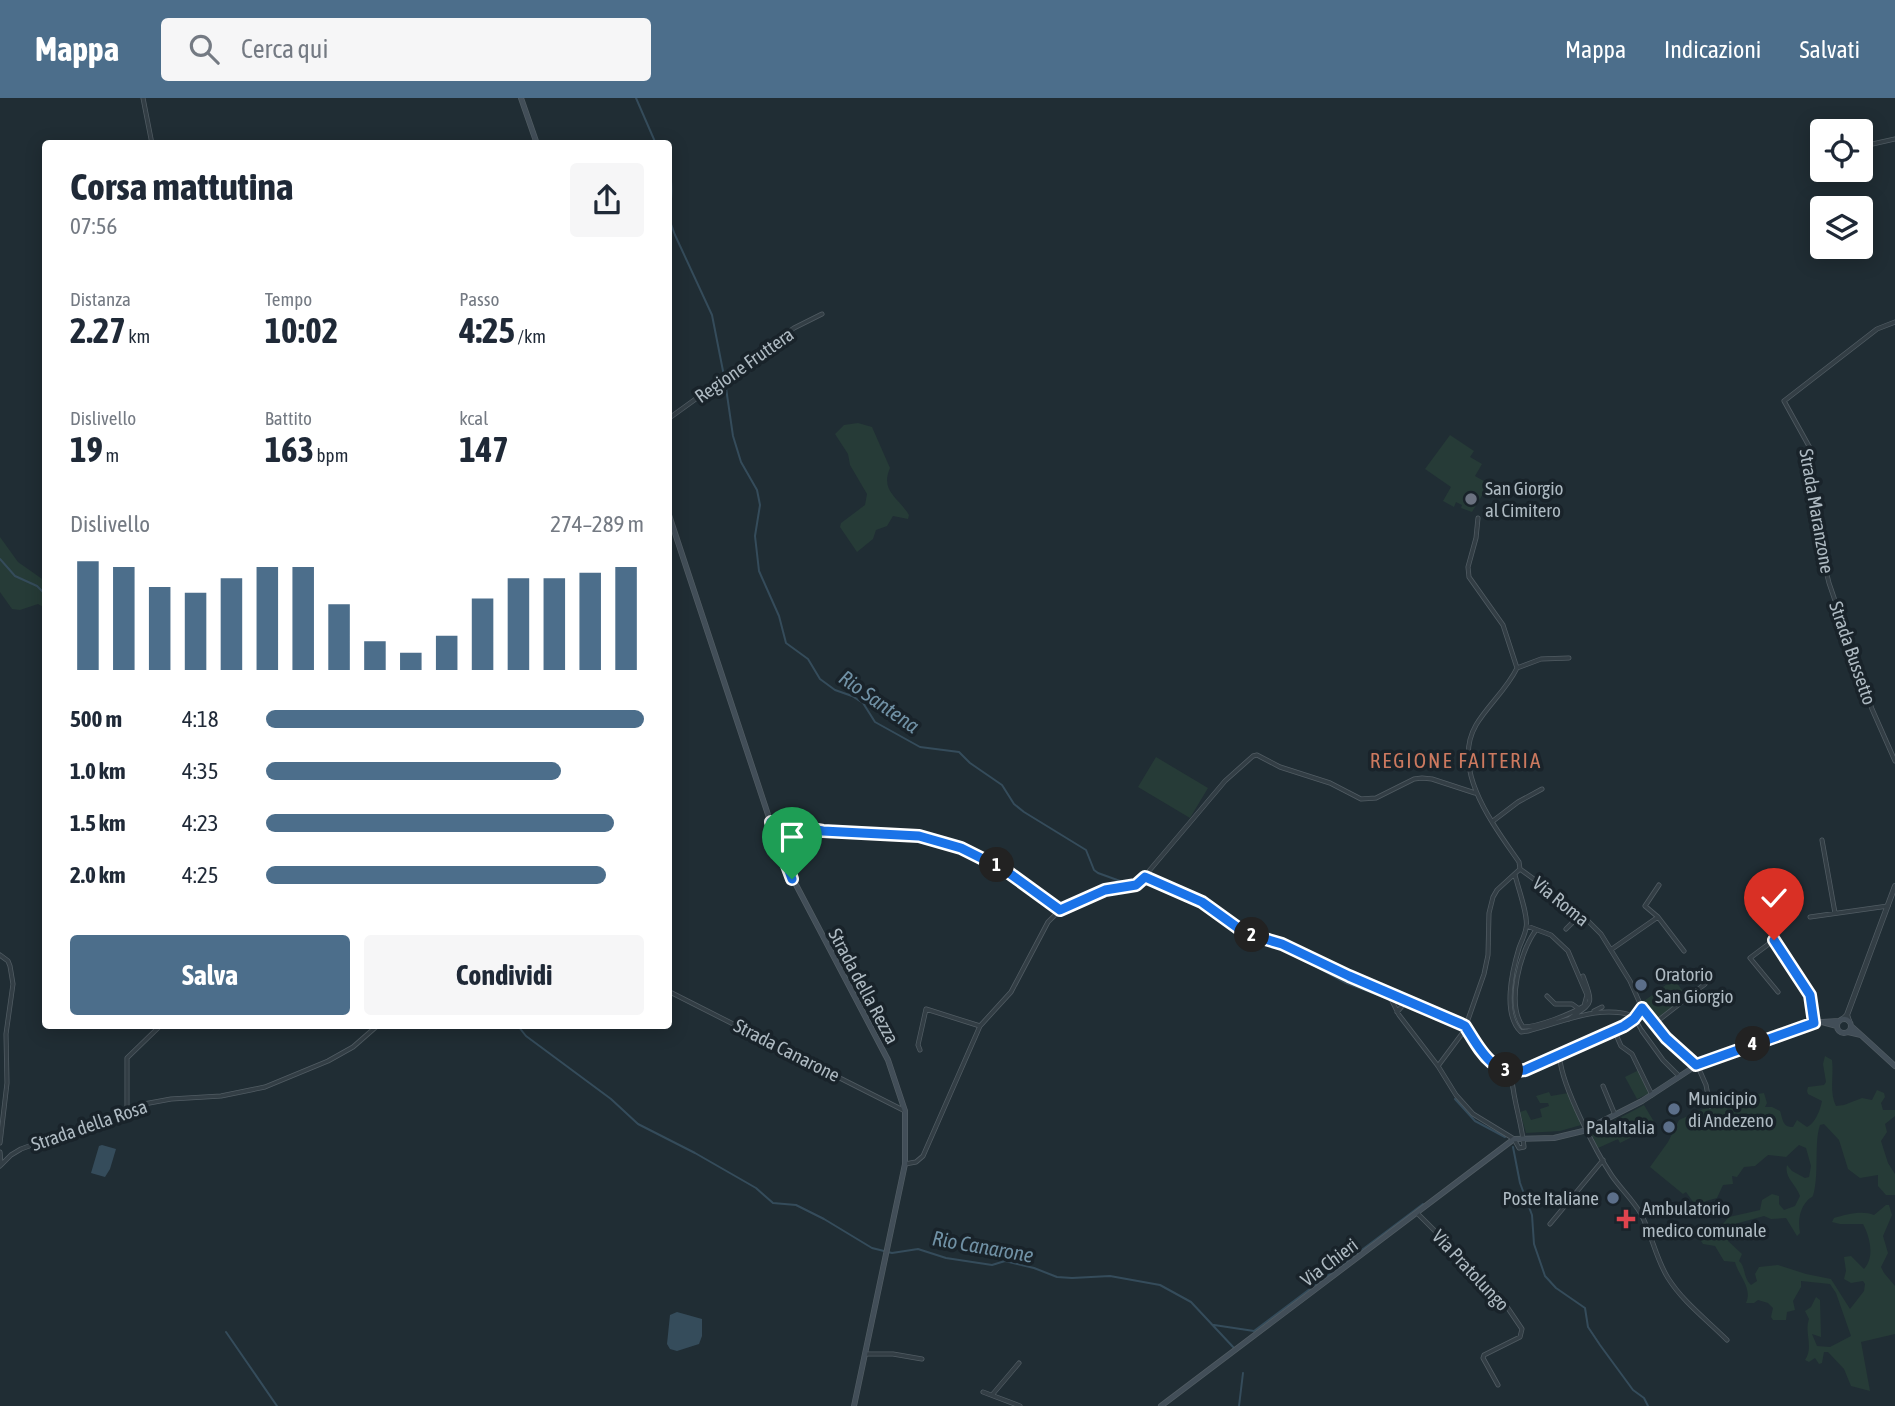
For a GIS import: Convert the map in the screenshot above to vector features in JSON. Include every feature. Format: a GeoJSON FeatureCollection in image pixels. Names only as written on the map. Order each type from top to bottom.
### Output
{"type":"FeatureCollection","features":[{"type":"Feature","properties":{"kind":"main road"},"geometry":{"type":"LineString","coordinates":[[521,98],[536,140]]}},
{"type":"Feature","properties":{"kind":"main road","name":"Strada della Rezza"},"geometry":{"type":"LineString","coordinates":[[672,524],[792,879],[888,1060],[905,1111],[905,1164],[853,1406]]}},
{"type":"Feature","properties":{"kind":"main road"},"geometry":{"type":"LineString","coordinates":[[1514,1139],[1564,1136],[1587,1130],[1652,1095],[1696,1065],[1814,1023],[1844,1023],[1895,1066]]}},
{"type":"Feature","properties":{"kind":"main road"},"geometry":{"type":"LineString","coordinates":[[1844,1023],[1847,1032]]}},
{"type":"Feature","properties":{"kind":"main road"},"geometry":{"type":"LineString","coordinates":[[1844,1023],[1841,1032],[1861,1035]]}},
{"type":"Feature","properties":{"kind":"main road","name":"Via Chieri"},"geometry":{"type":"LineString","coordinates":[[1161,1406],[1514,1139]]}},
{"type":"Feature","properties":{"kind":"street"},"geometry":{"type":"LineString","coordinates":[[144,98],[151,140]]}},
{"type":"Feature","properties":{"kind":"street"},"geometry":{"type":"LineString","coordinates":[[1873,144],[1895,139]]}},
{"type":"Feature","properties":{"kind":"street","name":"Regione Fruttera"},"geometry":{"type":"LineString","coordinates":[[672,416],[794,328],[822,314]]}},
{"type":"Feature","properties":{"kind":"street","name":"Strada Maranzone"},"geometry":{"type":"LineString","coordinates":[[1829,583],[1818,538],[1810,448],[1784,401],[1877,329],[1895,321]]}},
{"type":"Feature","properties":{"kind":"street"},"geometry":{"type":"LineString","coordinates":[[1478,518],[1468,567],[1469,577],[1503,625],[1517,668]]}},
{"type":"Feature","properties":{"kind":"street","name":"Strada Bussetto"},"geometry":{"type":"LineString","coordinates":[[1829,583],[1872,709],[1895,761]]}},
{"type":"Feature","properties":{"kind":"street"},"geometry":{"type":"LineString","coordinates":[[1438,1066],[1462,1035],[1486,963],[1491,904],[1497,890],[1520,869],[1519,862],[1475,793],[1470,762],[1472,735],[1475,726],[1517,668],[1541,659],[1569,658]]}},
{"type":"Feature","properties":{"kind":"street"},"geometry":{"type":"LineString","coordinates":[[905,1164],[923,1156],[980,1026],[1011,992],[1041,933],[1055,913],[1105,890],[1140,882],[1225,781],[1255,755],[1280,767],[1330,783],[1361,799],[1376,798],[1414,779],[1422,778],[1475,793]]}},
{"type":"Feature","properties":{"kind":"street"},"geometry":{"type":"LineString","coordinates":[[1493,821],[1518,802],[1542,789]]}},
{"type":"Feature","properties":{"kind":"street"},"geometry":{"type":"LineString","coordinates":[[771,822],[823,831],[919,836],[961,848],[1005,870],[1060,910]]}},
{"type":"Feature","properties":{"kind":"street"},"geometry":{"type":"LineString","coordinates":[[1822,840],[1835,913]]}},
{"type":"Feature","properties":{"kind":"street","name":"Via Roma"},"geometry":{"type":"LineString","coordinates":[[1520,869],[1581,914],[1601,934],[1630,981],[1642,1008],[1666,1038],[1696,1065]]}},
{"type":"Feature","properties":{"kind":"street"},"geometry":{"type":"LineString","coordinates":[[1515,875],[1527,926],[1515,963],[1511,1000],[1512,1018],[1521,1032],[1613,1010],[1636,1018],[1663,1060],[1679,1076]]}},
{"type":"Feature","properties":{"kind":"street"},"geometry":{"type":"LineString","coordinates":[[1145,877],[1202,902],[1245,933],[1282,944],[1465,1026],[1493,1064],[1513,1072],[1525,1070],[1614,1030],[1636,1018],[1642,1008]]}},
{"type":"Feature","properties":{"kind":"street"},"geometry":{"type":"LineString","coordinates":[[1659,885],[1645,906],[1658,917],[1684,951]]}},
{"type":"Feature","properties":{"kind":"street"},"geometry":{"type":"LineString","coordinates":[[1844,1023],[1895,886]]}},
{"type":"Feature","properties":{"kind":"street"},"geometry":{"type":"LineString","coordinates":[[1810,917],[1888,906]]}},
{"type":"Feature","properties":{"kind":"street"},"geometry":{"type":"LineString","coordinates":[[1566,929],[1581,914]]}},
{"type":"Feature","properties":{"kind":"street"},"geometry":{"type":"LineString","coordinates":[[1611,950],[1658,917]]}},
{"type":"Feature","properties":{"kind":"street"},"geometry":{"type":"LineString","coordinates":[[1527,926],[1551,935],[1568,951],[1587,995],[1584,1006],[1579,1009],[1530,1027],[1523,1027],[1518,1020],[1515,996],[1521,957],[1536,930]]}},
{"type":"Feature","properties":{"kind":"street"},"geometry":{"type":"LineString","coordinates":[[1779,992],[1750,958],[1774,940],[1810,995],[1814,1023]]}},
{"type":"Feature","properties":{"kind":"street"},"geometry":{"type":"LineString","coordinates":[[0,956],[8,961],[13,984],[6,1034],[7,1083],[0,1143]]}},
{"type":"Feature","properties":{"kind":"street"},"geometry":{"type":"LineString","coordinates":[[1567,1021],[1587,1008],[1592,996],[1583,976]]}},
{"type":"Feature","properties":{"kind":"street"},"geometry":{"type":"LineString","coordinates":[[1655,1023],[1705,984]]}},
{"type":"Feature","properties":{"kind":"street","name":"Strada Canarone"},"geometry":{"type":"LineString","coordinates":[[672,992],[905,1111]]}},
{"type":"Feature","properties":{"kind":"street"},"geometry":{"type":"LineString","coordinates":[[1385,992],[1392,998],[1397,1012],[1438,1066],[1451,1089],[1474,1114],[1514,1139],[1519,1148],[1524,1147],[1518,1112],[1514,1105],[1512,1080]]}},
{"type":"Feature","properties":{"kind":"street"},"geometry":{"type":"LineString","coordinates":[[1548,996],[1555,1004],[1572,1004],[1579,1009]]}},
{"type":"Feature","properties":{"kind":"street"},"geometry":{"type":"LineString","coordinates":[[1395,1005],[1395,1001],[1402,998]]}},
{"type":"Feature","properties":{"kind":"street"},"geometry":{"type":"LineString","coordinates":[[1397,1012],[1403,1004],[1402,998]]}},
{"type":"Feature","properties":{"kind":"street"},"geometry":{"type":"LineString","coordinates":[[1593,1013],[1602,1007]]}},
{"type":"Feature","properties":{"kind":"street"},"geometry":{"type":"LineString","coordinates":[[920,1050],[918,1045],[926,1009],[980,1026]]}},
{"type":"Feature","properties":{"kind":"street"},"geometry":{"type":"LineString","coordinates":[[127,1111],[127,1058],[157,1029]]}},
{"type":"Feature","properties":{"kind":"street","name":"Strada della Rosa"},"geometry":{"type":"LineString","coordinates":[[1,1166],[21,1149],[144,1104],[221,1097],[265,1087],[328,1061],[353,1047],[374,1029]]}},
{"type":"Feature","properties":{"kind":"street"},"geometry":{"type":"LineString","coordinates":[[1614,1030],[1621,1046],[1632,1054],[1652,1095]]}},
{"type":"Feature","properties":{"kind":"street"},"geometry":{"type":"LineString","coordinates":[[1595,1039],[1560,1059],[1562,1071],[1587,1130],[1603,1160],[1639,1211],[1667,1277],[1679,1293],[1727,1340]]}},
{"type":"Feature","properties":{"kind":"street"},"geometry":{"type":"LineString","coordinates":[[1696,1065],[1706,1085],[1710,1106]]}},
{"type":"Feature","properties":{"kind":"street"},"geometry":{"type":"LineString","coordinates":[[1603,1086],[1615,1115]]}},
{"type":"Feature","properties":{"kind":"street"},"geometry":{"type":"LineString","coordinates":[[0,1152],[1,1166]]}},
{"type":"Feature","properties":{"kind":"street"},"geometry":{"type":"LineString","coordinates":[[1550,1224],[1603,1160]]}},
{"type":"Feature","properties":{"kind":"street","name":"Via Pratolungo"},"geometry":{"type":"LineString","coordinates":[[1417,1213],[1499,1295],[1522,1329],[1520,1337],[1484,1355],[1483,1358],[1498,1385]]}},
{"type":"Feature","properties":{"kind":"street"},"geometry":{"type":"LineString","coordinates":[[865,1354],[893,1354],[922,1359]]}},
{"type":"Feature","properties":{"kind":"street"},"geometry":{"type":"LineString","coordinates":[[992,1395],[1019,1363]]}},
{"type":"Feature","properties":{"kind":"street"},"geometry":{"type":"LineString","coordinates":[[982,1392],[1020,1406]]}},
{"type":"Feature","properties":{"kind":"green space"},"geometry":{"type":"Polygon","coordinates":[[[858,423],[872,427],[890,468],[887,476],[889,488],[909,515],[908,519],[893,516],[887,526],[876,530],[873,539],[857,552],[840,527],[841,523],[865,505],[867,494],[835,434],[844,425],[858,423]]]}},
{"type":"Feature","properties":{"kind":"green space"},"geometry":{"type":"Polygon","coordinates":[[[1450,435],[1474,451],[1470,457],[1482,464],[1475,476],[1489,484],[1472,512],[1461,508],[1462,505],[1456,502],[1454,507],[1443,501],[1451,487],[1425,469],[1450,435]]]}},
{"type":"Feature","properties":{"kind":"green space"},"geometry":{"type":"Polygon","coordinates":[[[0,537],[18,562],[42,579],[42,606],[38,604],[20,610],[12,609],[0,592],[0,537]]]}},
{"type":"Feature","properties":{"kind":"green space"},"geometry":{"type":"Polygon","coordinates":[[[1156,757],[1208,788],[1190,818],[1138,787],[1156,757]]]}},
{"type":"Feature","properties":{"kind":"green space"},"geometry":{"type":"Polygon","coordinates":[[[1674,979],[1687,997],[1657,1019],[1644,1001],[1674,979]]]}},
{"type":"Feature","properties":{"kind":"green space"},"geometry":{"type":"Polygon","coordinates":[[[1825,1056],[1832,1060],[1832,1089],[1836,1106],[1862,1098],[1872,1100],[1877,1090],[1884,1093],[1885,1097],[1881,1103],[1883,1110],[1895,1110],[1895,1116],[1885,1124],[1887,1132],[1881,1141],[1888,1163],[1895,1174],[1895,1195],[1886,1195],[1878,1186],[1878,1175],[1860,1178],[1848,1169],[1839,1140],[1824,1124],[1820,1125],[1814,1192],[1801,1212],[1800,1233],[1797,1236],[1786,1218],[1771,1219],[1764,1216],[1735,1224],[1730,1230],[1728,1241],[1742,1254],[1739,1261],[1751,1285],[1757,1281],[1755,1274],[1759,1267],[1778,1265],[1831,1279],[1850,1309],[1864,1291],[1865,1284],[1863,1281],[1851,1283],[1844,1279],[1844,1257],[1851,1256],[1864,1269],[1870,1253],[1868,1235],[1863,1224],[1832,1222],[1834,1218],[1849,1214],[1874,1215],[1889,1205],[1892,1215],[1883,1236],[1888,1253],[1881,1267],[1895,1286],[1895,1334],[1861,1342],[1870,1391],[1851,1386],[1844,1369],[1828,1352],[1824,1352],[1822,1363],[1819,1364],[1815,1358],[1809,1362],[1805,1360],[1809,1350],[1809,1319],[1805,1311],[1811,1307],[1816,1297],[1820,1300],[1821,1337],[1812,1334],[1817,1346],[1830,1347],[1851,1336],[1836,1293],[1830,1284],[1801,1281],[1801,1287],[1793,1301],[1795,1310],[1787,1312],[1786,1320],[1773,1320],[1773,1308],[1768,1303],[1758,1300],[1746,1303],[1748,1292],[1735,1262],[1724,1261],[1715,1246],[1703,1244],[1701,1241],[1707,1232],[1721,1226],[1729,1217],[1760,1210],[1762,1200],[1772,1194],[1779,1196],[1779,1204],[1784,1210],[1795,1206],[1800,1196],[1789,1177],[1787,1165],[1792,1171],[1805,1178],[1809,1177],[1811,1166],[1806,1148],[1799,1145],[1786,1157],[1768,1155],[1755,1166],[1744,1167],[1737,1177],[1732,1176],[1733,1184],[1723,1185],[1717,1198],[1706,1201],[1699,1207],[1686,1192],[1683,1194],[1650,1167],[1668,1142],[1679,1120],[1712,1105],[1714,1108],[1737,1102],[1737,1097],[1764,1093],[1767,1103],[1765,1107],[1780,1111],[1787,1126],[1793,1127],[1797,1120],[1807,1127],[1817,1116],[1822,1101],[1808,1094],[1808,1087],[1824,1085],[1826,1082],[1823,1064],[1825,1056]]]}},
{"type":"Feature","properties":{"kind":"green space"},"geometry":{"type":"Polygon","coordinates":[[[1639,1070],[1650,1093],[1637,1099],[1625,1077],[1639,1070]]]}},
{"type":"Feature","properties":{"kind":"green space"},"geometry":{"type":"Polygon","coordinates":[[[1549,1092],[1551,1096],[1568,1093],[1581,1125],[1560,1131],[1526,1133],[1520,1112],[1526,1110],[1531,1120],[1542,1117],[1540,1109],[1549,1106],[1548,1103],[1540,1103],[1536,1096],[1549,1092]]]}},
{"type":"Feature","properties":{"kind":"green space"},"geometry":{"type":"Polygon","coordinates":[[[1644,1105],[1656,1125],[1620,1143],[1618,1139],[1598,1148],[1591,1133],[1644,1105]]]}},
{"type":"Feature","properties":{"kind":"water"},"geometry":{"type":"Polygon","coordinates":[[[99,1146],[116,1149],[105,1177],[91,1173],[99,1146]]]}},
{"type":"Feature","properties":{"kind":"water"},"geometry":{"type":"Polygon","coordinates":[[[677,1312],[702,1319],[702,1336],[699,1344],[677,1351],[670,1349],[667,1344],[670,1315],[677,1312]]]}},
{"type":"Feature","properties":{"kind":"waterway"},"geometry":{"type":"LineString","coordinates":[[636,98],[654,140]]}},
{"type":"Feature","properties":{"kind":"waterway","name":"Rio Santena"},"geometry":{"type":"LineString","coordinates":[[672,227],[712,315],[724,376]]}},
{"type":"Feature","properties":{"kind":"waterway","name":"Rio Santena"},"geometry":{"type":"LineString","coordinates":[[725,381],[733,436],[741,462],[757,490],[760,505],[755,536],[759,571],[779,616],[786,643],[808,659],[820,679],[835,690],[863,703],[875,722],[920,747],[959,752],[1002,785],[1014,804],[1024,812],[1086,850],[1094,870],[1098,873],[1120,881],[1150,883],[1206,909],[1242,936],[1282,948],[1346,983],[1386,998]]}},
{"type":"Feature","properties":{"kind":"waterway"},"geometry":{"type":"LineString","coordinates":[[0,559],[15,576],[42,591]]}},
{"type":"Feature","properties":{"kind":"waterway","name":"Rio Canarone"},"geometry":{"type":"LineString","coordinates":[[520,1029],[526,1036],[611,1099],[638,1124],[756,1188],[773,1203],[796,1205],[872,1248],[892,1253],[918,1249],[946,1258],[992,1265],[1005,1261],[1057,1277],[1110,1276],[1160,1285],[1191,1302],[1234,1348]]}},
{"type":"Feature","properties":{"kind":"waterway","name":"Rio Santena"},"geometry":{"type":"LineString","coordinates":[[1455,1099],[1475,1121],[1505,1137]]}},
{"type":"Feature","properties":{"kind":"waterway","name":"Rio Santena"},"geometry":{"type":"LineString","coordinates":[[1513,1147],[1520,1183],[1532,1215],[1534,1244],[1545,1276],[1556,1288],[1585,1308],[1588,1327],[1633,1390],[1644,1398],[1648,1406]]}},
{"type":"Feature","properties":{"kind":"waterway"},"geometry":{"type":"LineString","coordinates":[[1214,1325],[1254,1331],[1423,1204]]}},
{"type":"Feature","properties":{"kind":"waterway"},"geometry":{"type":"LineString","coordinates":[[226,1332],[277,1406]]}},
{"type":"Feature","properties":{"kind":"waterway","name":"Rio Canarone"},"geometry":{"type":"LineString","coordinates":[[1239,1406],[1243,1373]]}},
{"type":"Feature","properties":{"kind":"place","name":"San Giorgio al Cimitero"},"geometry":{"type":"Point","coordinates":[1471,499]}},
{"type":"Feature","properties":{"kind":"place","name":"Oratorio San Giorgio"},"geometry":{"type":"Point","coordinates":[1641,985]}},
{"type":"Feature","properties":{"kind":"place","name":"Municipio di Andezeno"},"geometry":{"type":"Point","coordinates":[1674,1109]}},
{"type":"Feature","properties":{"kind":"place","name":"PalaItalia"},"geometry":{"type":"Point","coordinates":[1669,1127]}},
{"type":"Feature","properties":{"kind":"place","name":"Poste Italiane"},"geometry":{"type":"Point","coordinates":[1613,1198]}},
{"type":"Feature","properties":{"kind":"place","name":"Ambulatorio medico comunale"},"geometry":{"type":"Point","coordinates":[1626,1219]}},
{"type":"Feature","properties":{"kind":"district","name":"REGIONE FAITERIA"},"geometry":{"type":"Point","coordinates":[1456,761]}},
{"type":"Feature","properties":{"kind":"route"},"geometry":{"type":"LineString","coordinates":[[792,879],[771,822],[823,831],[919,836],[961,848],[1005,870],[1060,910],[1105,890],[1136,885],[1145,877],[1202,902],[1245,933],[1282,944],[1465,1026],[1483,1055],[1501,1069],[1511,1072],[1525,1070],[1624,1026],[1630,1023],[1642,1008],[1666,1038],[1696,1065],[1814,1023],[1810,995],[1774,940]]}}]}
